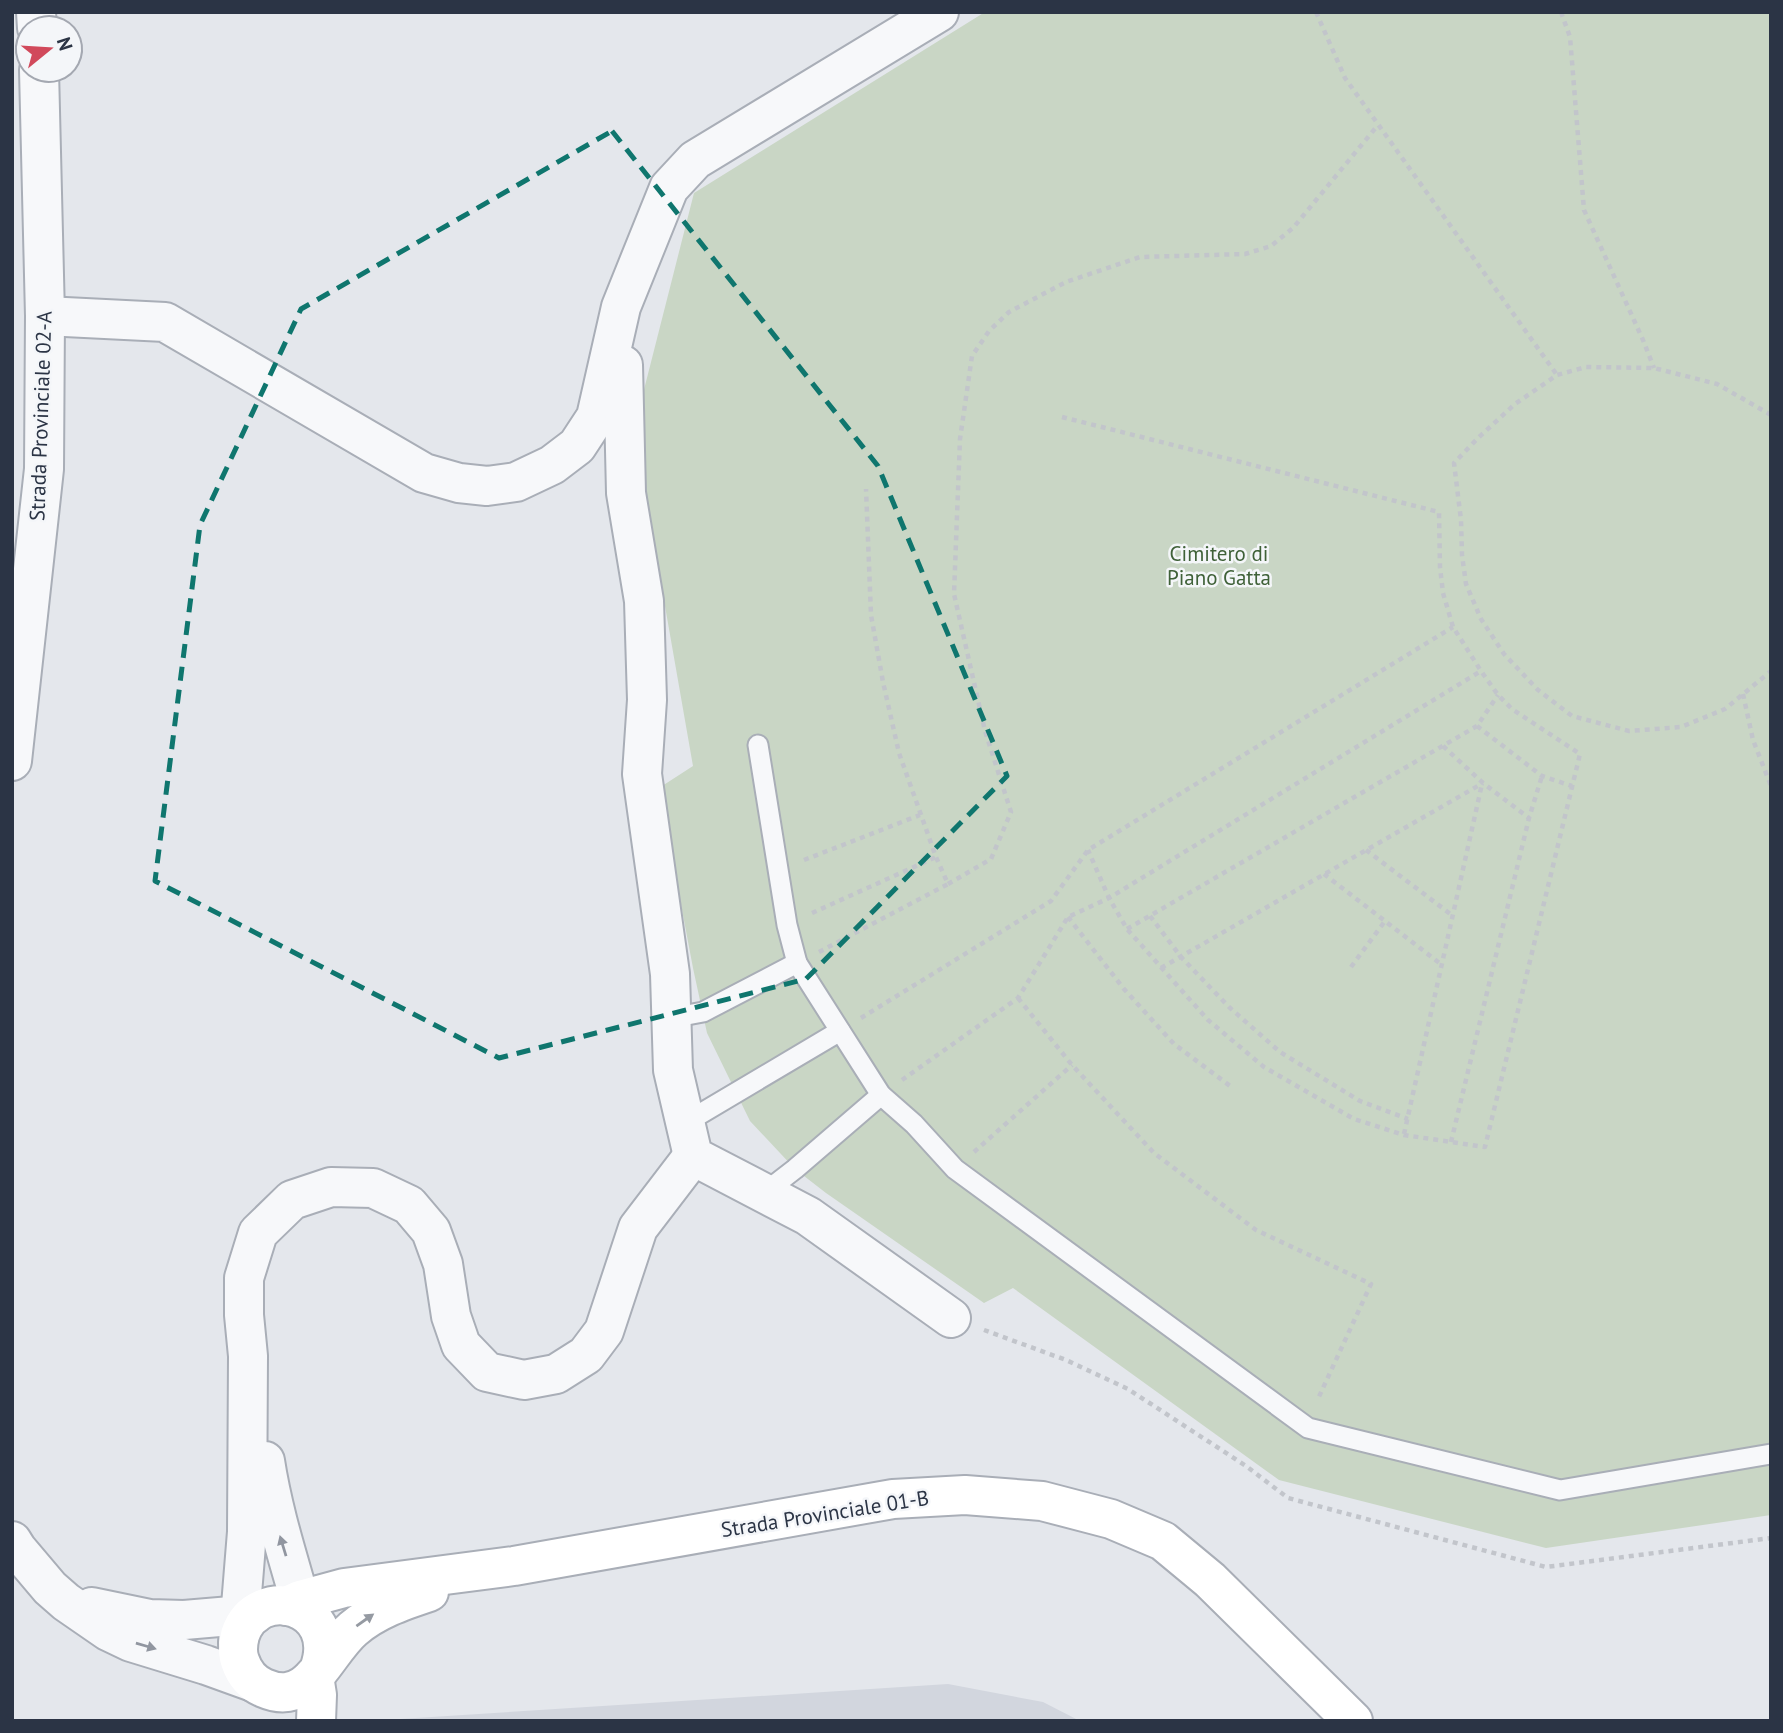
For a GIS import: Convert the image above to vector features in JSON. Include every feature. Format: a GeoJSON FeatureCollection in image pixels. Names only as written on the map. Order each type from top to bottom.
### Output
{"type":"FeatureCollection","features":[{"type":"Feature","properties":{"kind":"main road","name":"Strada Provinciale 01-B"},"geometry":{"type":"LineString","coordinates":[[514,1566],[893,1499],[965,1495],[1042,1502],[1111,1519],[1163,1541],[1210,1580],[1353,1721]]}},
{"type":"Feature","properties":{"kind":"main road"},"geometry":{"type":"LineString","coordinates":[[275,1721],[256,1684],[243,1671],[238,1657],[270,1615],[344,1588],[514,1566]]}},
{"type":"Feature","properties":{"kind":"main road"},"geometry":{"type":"LineString","coordinates":[[256,1684],[271,1691],[282,1692],[306,1685],[353,1629],[379,1611],[402,1601],[514,1566]]}},
{"type":"Feature","properties":{"kind":"main road"},"geometry":{"type":"LineString","coordinates":[[270,1615],[313,1620],[320,1631],[324,1657],[317,1673],[316,1721]]}},
{"type":"Feature","properties":{"kind":"street"},"geometry":{"type":"LineString","coordinates":[[45,316],[165,322],[425,473],[459,483],[487,486],[516,482],[552,465],[577,446],[596,417],[621,307],[669,188],[695,160],[939,12]]}},
{"type":"Feature","properties":{"kind":"street","name":"Strada Provinciale 02-A"},"geometry":{"type":"LineString","coordinates":[[12,761],[44,470],[45,316],[39,84]]}},
{"type":"Feature","properties":{"kind":"street"},"geometry":{"type":"LineString","coordinates":[[621,307],[626,493],[644,601],[647,700],[642,774],[670,974],[673,1070],[689,1139],[764,1193],[808,1216],[951,1318]]}},
{"type":"Feature","properties":{"kind":"street"},"geometry":{"type":"LineString","coordinates":[[184,1620],[218,1597],[231,1582],[245,1551],[247,1356],[244,1278],[258,1233],[292,1200],[331,1187],[373,1188],[410,1205],[431,1231],[443,1264],[451,1316],[461,1345],[487,1371],[524,1380],[556,1374],[586,1354],[604,1331],[638,1228],[689,1139]]}},
{"type":"Feature","properties":{"kind":"street"},"geometry":{"type":"LineString","coordinates":[[247,1356],[280,1537],[270,1615]]}},
{"type":"Feature","properties":{"kind":"street"},"geometry":{"type":"LineString","coordinates":[[12,1541],[50,1588],[108,1631],[131,1642],[256,1684]]}},
{"type":"Feature","properties":{"kind":"street"},"geometry":{"type":"LineString","coordinates":[[245,1551],[270,1615]]}},
{"type":"Feature","properties":{"kind":"street"},"geometry":{"type":"LineString","coordinates":[[66,1602],[150,1619],[184,1620],[270,1615]]}},
{"type":"Feature","properties":{"kind":"lane"},"geometry":{"type":"LineString","coordinates":[[758,745],[787,925],[797,963],[881,1095],[914,1124],[955,1169],[1308,1428],[1560,1490],[1771,1454]]}},
{"type":"Feature","properties":{"kind":"lane"},"geometry":{"type":"LineString","coordinates":[[671,1018],[703,1012],[797,963]]}},
{"type":"Feature","properties":{"kind":"lane"},"geometry":{"type":"LineString","coordinates":[[689,1139],[840,1031]]}},
{"type":"Feature","properties":{"kind":"lane"},"geometry":{"type":"LineString","coordinates":[[764,1193],[796,1169],[881,1095]]}},
{"type":"Feature","properties":{"kind":"path"},"geometry":{"type":"LineString","coordinates":[[1317,12],[1345,78],[1557,374]]}},
{"type":"Feature","properties":{"kind":"path"},"geometry":{"type":"LineString","coordinates":[[1561,12],[1570,37],[1584,210],[1654,368]]}},
{"type":"Feature","properties":{"kind":"path"},"geometry":{"type":"LineString","coordinates":[[797,963],[991,859],[1011,813],[985,731],[954,594],[960,439],[972,356],[989,331],[1009,312],[1066,282],[1140,257],[1245,254],[1271,246],[1293,228],[1378,125]]}},
{"type":"Feature","properties":{"kind":"path"},"geometry":{"type":"LineString","coordinates":[[1771,415],[1717,384],[1654,368],[1586,367],[1557,374],[1515,404],[1454,463],[1466,584],[1481,619],[1504,654],[1538,690],[1572,716],[1629,731],[1681,727],[1725,709],[1771,671]]}},
{"type":"Feature","properties":{"kind":"path"},"geometry":{"type":"LineString","coordinates":[[1062,417],[1439,512],[1443,593],[1453,627],[1481,671],[1512,709],[1580,754],[1485,1147],[1404,1135],[1354,1119],[1264,1067],[1208,1020],[1128,929],[1109,898],[1088,850]]}},
{"type":"Feature","properties":{"kind":"path"},"geometry":{"type":"LineString","coordinates":[[866,489],[871,615],[883,682],[899,753],[948,884]]}},
{"type":"Feature","properties":{"kind":"path"},"geometry":{"type":"LineString","coordinates":[[840,1031],[1051,901],[1088,850],[1453,627]]}},
{"type":"Feature","properties":{"kind":"path"},"geometry":{"type":"LineString","coordinates":[[881,1095],[1018,998],[1068,917],[1109,898],[1481,671]]}},
{"type":"Feature","properties":{"kind":"path"},"geometry":{"type":"LineString","coordinates":[[1743,694],[1753,740],[1771,786]]}},
{"type":"Feature","properties":{"kind":"path"},"geometry":{"type":"LineString","coordinates":[[1128,929],[1477,726],[1499,695]]}},
{"type":"Feature","properties":{"kind":"path"},"geometry":{"type":"LineString","coordinates":[[1477,726],[1542,776],[1572,786]]}},
{"type":"Feature","properties":{"kind":"path"},"geometry":{"type":"LineString","coordinates":[[1443,746],[1483,783],[1529,818]]}},
{"type":"Feature","properties":{"kind":"path"},"geometry":{"type":"LineString","coordinates":[[1451,1142],[1529,818],[1542,776]]}},
{"type":"Feature","properties":{"kind":"path"},"geometry":{"type":"LineString","coordinates":[[1161,968],[1483,783]]}},
{"type":"Feature","properties":{"kind":"path"},"geometry":{"type":"LineString","coordinates":[[1404,1135],[1483,783]]}},
{"type":"Feature","properties":{"kind":"path"},"geometry":{"type":"LineString","coordinates":[[778,870],[920,815]]}},
{"type":"Feature","properties":{"kind":"path"},"geometry":{"type":"LineString","coordinates":[[1366,850],[1453,916]]}},
{"type":"Feature","properties":{"kind":"path"},"geometry":{"type":"LineString","coordinates":[[787,925],[936,857]]}},
{"type":"Feature","properties":{"kind":"path"},"geometry":{"type":"LineString","coordinates":[[1324,874],[1442,965]]}},
{"type":"Feature","properties":{"kind":"path"},"geometry":{"type":"LineString","coordinates":[[1150,916],[1181,957],[1229,1007],[1280,1052],[1360,1101],[1408,1119]]}},
{"type":"Feature","properties":{"kind":"path"},"geometry":{"type":"LineString","coordinates":[[1068,917],[1125,989],[1174,1044],[1230,1086]]}},
{"type":"Feature","properties":{"kind":"path"},"geometry":{"type":"LineString","coordinates":[[1351,967],[1385,920]]}},
{"type":"Feature","properties":{"kind":"path"},"geometry":{"type":"LineString","coordinates":[[1018,998],[1072,1065],[1154,1153],[1256,1230],[1371,1284],[1306,1426]]}},
{"type":"Feature","properties":{"kind":"path"},"geometry":{"type":"LineString","coordinates":[[955,1169],[1072,1065]]}},
{"type":"Feature","properties":{"kind":"path"},"geometry":{"type":"LineString","coordinates":[[951,1318],[1066,1360],[1128,1390],[1246,1466],[1288,1498],[1546,1567],[1771,1538]]}},
{"type":"Feature","properties":{"kind":"highlighted area"},"geometry":{"type":"Polygon","coordinates":[[[612,131],[878,466],[1007,776],[806,979],[499,1058],[155,881],[200,525],[301,309],[612,131]]]}},
{"type":"Feature","properties":{"kind":"shaded area"},"geometry":{"type":"Polygon","coordinates":[[[948,1684],[1043,1702],[1080,1721],[369,1721],[948,1684]]]}},
{"type":"Feature","properties":{"kind":"green space","name":"Cimitero di Piano Gatta"},"geometry":{"type":"Polygon","coordinates":[[[985,12],[1771,12],[1771,1515],[1546,1548],[1279,1480],[1013,1288],[984,1303],[795,1169],[750,1121],[707,1033],[659,788],[693,766],[634,429],[694,193],[985,12]]]}}]}
